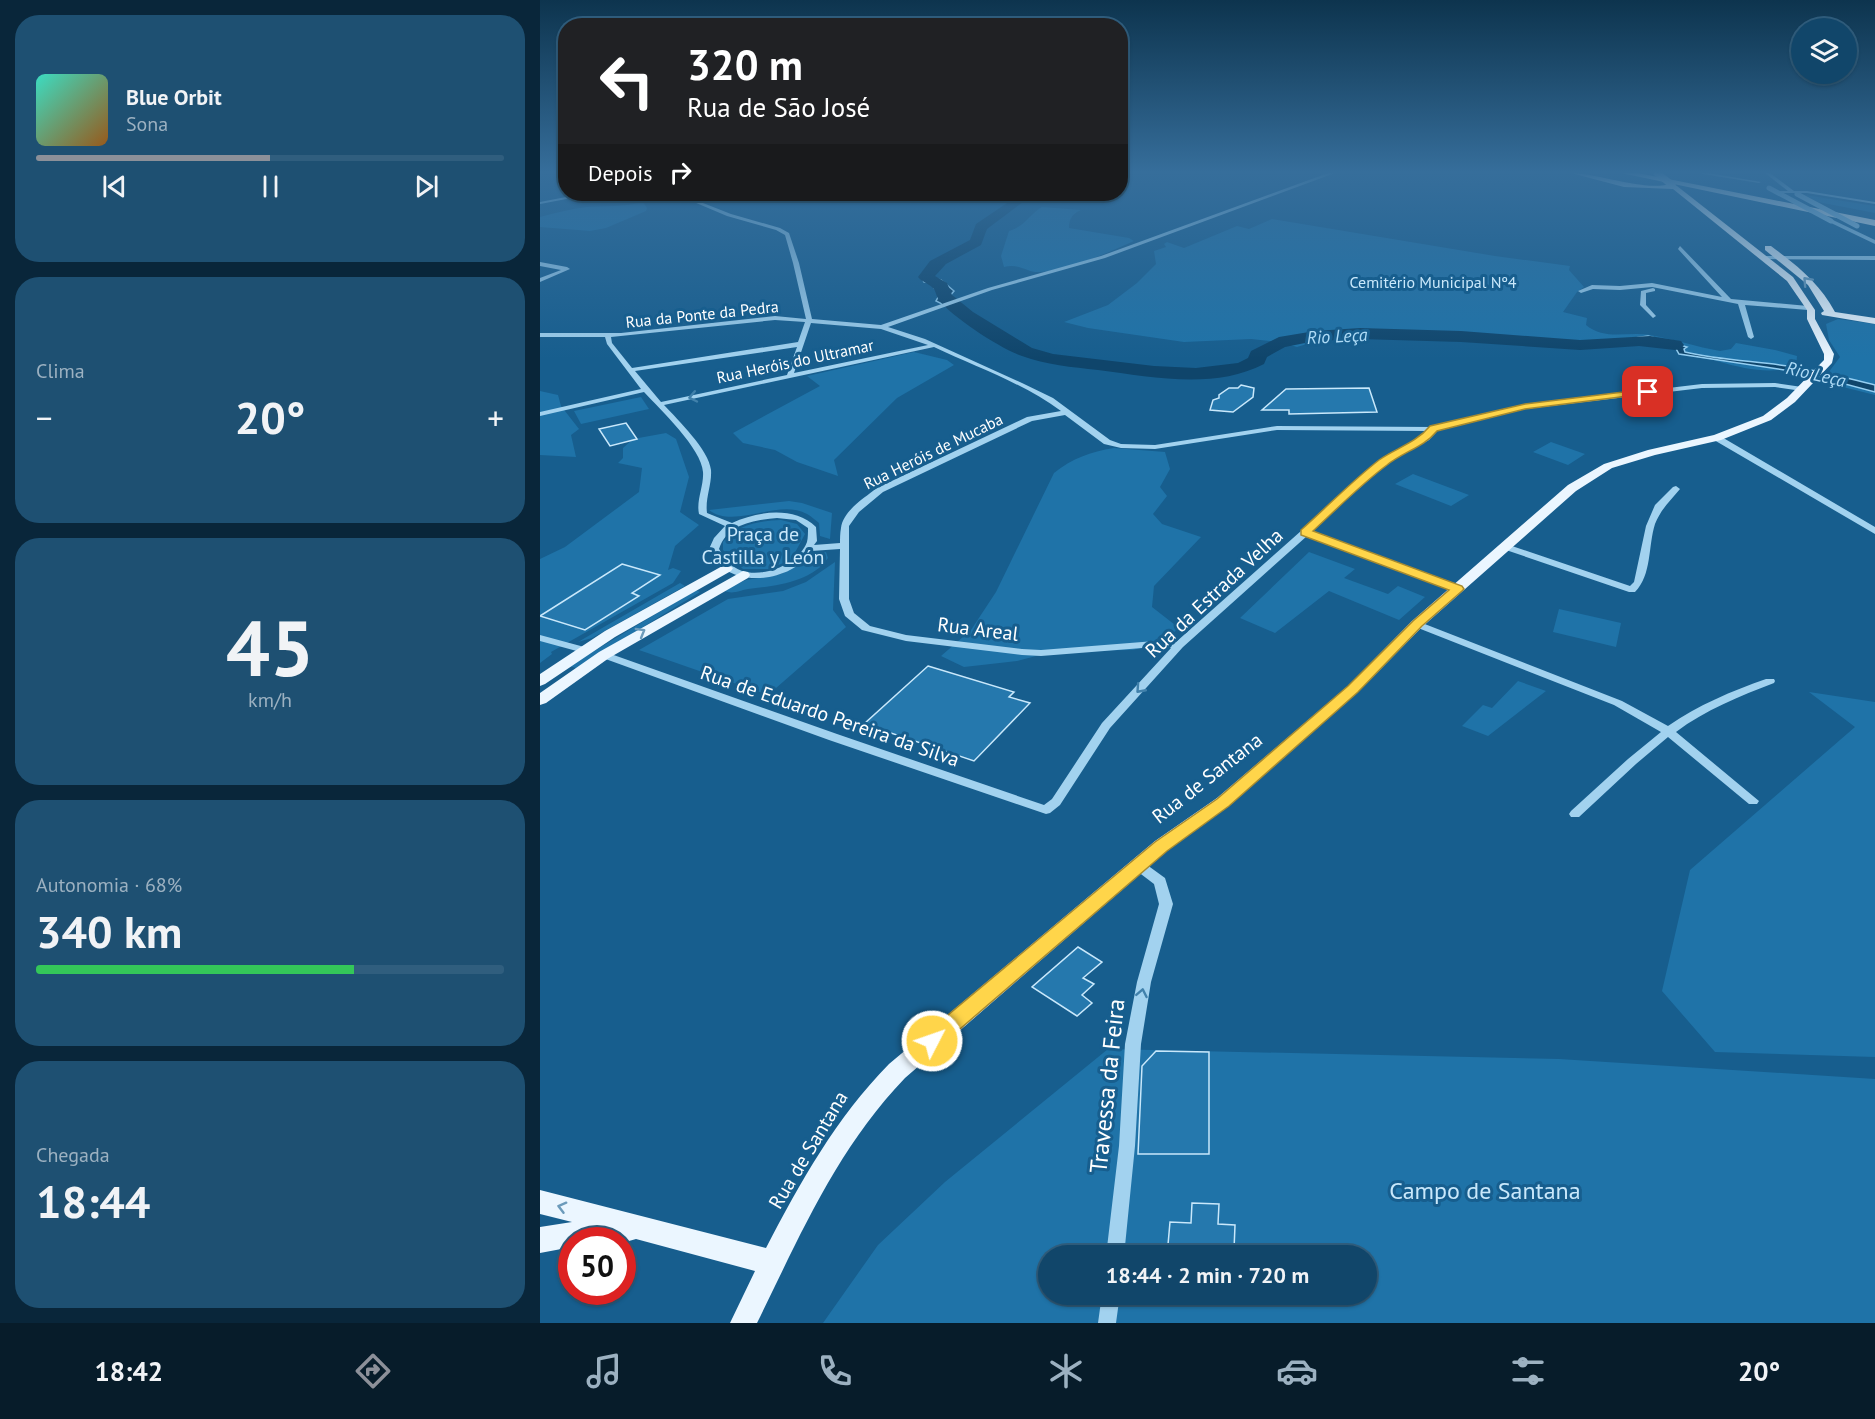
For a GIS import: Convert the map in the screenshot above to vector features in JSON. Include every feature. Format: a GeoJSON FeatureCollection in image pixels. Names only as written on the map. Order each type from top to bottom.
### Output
{"type":"FeatureCollection","features":[{"type":"Feature","properties":{"kind":"main road"},"geometry":{"type":"LineString","coordinates":[[1736,235],[1790,279],[1809,308],[1810,319],[1814,321],[1825,310],[1825,302],[1807,279],[1760,241]]}},
{"type":"Feature","properties":{"kind":"main road"},"geometry":{"type":"LineString","coordinates":[[1809,308],[1875,315]]}},
{"type":"Feature","properties":{"kind":"main road"},"geometry":{"type":"LineString","coordinates":[[1825,310],[1875,321]]}},
{"type":"Feature","properties":{"kind":"main road","name":"Rua de Santana"},"geometry":{"type":"LineString","coordinates":[[743,1323],[833,1151],[857,1113],[874,1093],[1138,865],[1223,802],[1316,723],[1417,624],[1572,488],[1608,466],[1652,452],[1717,438],[1767,418],[1806,385],[1829,361],[1829,354],[1814,321]]}},
{"type":"Feature","properties":{"kind":"main road"},"geometry":{"type":"LineString","coordinates":[[540,681],[584,650],[726,568]]}},
{"type":"Feature","properties":{"kind":"main road"},"geometry":{"type":"LineString","coordinates":[[540,700],[604,654],[743,575]]}},
{"type":"Feature","properties":{"kind":"main road"},"geometry":{"type":"LineString","coordinates":[[540,1202],[774,1263]]}},
{"type":"Feature","properties":{"kind":"main road"},"geometry":{"type":"LineString","coordinates":[[540,1240],[612,1230],[659,1233]]}},
{"type":"Feature","properties":{"kind":"street"},"geometry":{"type":"LineString","coordinates":[[787,235],[809,320],[790,375]]}},
{"type":"Feature","properties":{"kind":"street"},"geometry":{"type":"LineString","coordinates":[[882,327],[990,289],[1103,257],[1164,235]]}},
{"type":"Feature","properties":{"kind":"street"},"geometry":{"type":"LineString","coordinates":[[1860,235],[1875,242]]}},
{"type":"Feature","properties":{"kind":"street"},"geometry":{"type":"LineString","coordinates":[[1680,248],[1729,301]]}},
{"type":"Feature","properties":{"kind":"street"},"geometry":{"type":"LineString","coordinates":[[1766,258],[1875,258]]}},
{"type":"Feature","properties":{"kind":"street"},"geometry":{"type":"LineString","coordinates":[[540,264],[567,269],[540,280]]}},
{"type":"Feature","properties":{"kind":"street"},"geometry":{"type":"LineString","coordinates":[[1581,291],[1592,287],[1620,288],[1652,285],[1741,303],[1809,308]]}},
{"type":"Feature","properties":{"kind":"street"},"geometry":{"type":"LineString","coordinates":[[1653,316],[1643,305],[1642,292],[1668,288]]}},
{"type":"Feature","properties":{"kind":"street"},"geometry":{"type":"LineString","coordinates":[[1741,303],[1751,337]]}},
{"type":"Feature","properties":{"kind":"street","name":"Rua da Ponte da Pedra"},"geometry":{"type":"LineString","coordinates":[[540,335],[608,336],[775,318],[882,327],[935,345],[1020,384],[1050,400],[1064,413],[1107,442],[1136,447],[1155,447],[1277,428],[1434,429],[1525,406],[1702,386],[1806,385]]}},
{"type":"Feature","properties":{"kind":"street"},"geometry":{"type":"LineString","coordinates":[[608,336],[609,344],[645,390],[660,404],[705,463],[708,483],[701,507],[703,514],[732,526]]}},
{"type":"Feature","properties":{"kind":"street"},"geometry":{"type":"LineString","coordinates":[[630,370],[801,344]]}},
{"type":"Feature","properties":{"kind":"street","name":"Rua Heróis do Ultramar"},"geometry":{"type":"LineString","coordinates":[[660,404],[935,345]]}},
{"type":"Feature","properties":{"kind":"street"},"geometry":{"type":"LineString","coordinates":[[540,414],[645,390]]}},
{"type":"Feature","properties":{"kind":"street","name":"Rua Heróis de Mucaba"},"geometry":{"type":"LineString","coordinates":[[844,546],[845,526],[850,516],[862,502],[880,490],[1030,419],[1064,413]]}},
{"type":"Feature","properties":{"kind":"street","name":"Rua da Estrada Velha"},"geometry":{"type":"LineString","coordinates":[[1046,810],[1056,802],[1107,726],[1179,645],[1384,461],[1426,438],[1434,429]]}},
{"type":"Feature","properties":{"kind":"street"},"geometry":{"type":"LineString","coordinates":[[1717,438],[1875,531]]}},
{"type":"Feature","properties":{"kind":"street"},"geometry":{"type":"LineString","coordinates":[[1506,547],[1632,590],[1639,584],[1650,526],[1658,507],[1676,489]]}},
{"type":"Feature","properties":{"kind":"street"},"geometry":{"type":"LineString","coordinates":[[766,516],[798,518],[809,523],[813,531],[808,548],[801,558],[784,569],[766,574],[743,575],[726,568],[714,549],[717,538],[732,526],[766,516]]}},
{"type":"Feature","properties":{"kind":"street"},"geometry":{"type":"LineString","coordinates":[[1305,532],[1458,589]]}},
{"type":"Feature","properties":{"kind":"street"},"geometry":{"type":"LineString","coordinates":[[808,548],[844,546]]}},
{"type":"Feature","properties":{"kind":"street","name":"Rua Areal"},"geometry":{"type":"LineString","coordinates":[[844,546],[844,598],[849,614],[869,630],[906,638],[1041,653],[1155,644],[1179,645]]}},
{"type":"Feature","properties":{"kind":"street"},"geometry":{"type":"LineString","coordinates":[[1417,624],[1618,703],[1668,731],[1753,801]]}},
{"type":"Feature","properties":{"kind":"street"},"geometry":{"type":"LineString","coordinates":[[540,638],[584,650]]}},
{"type":"Feature","properties":{"kind":"street","name":"Rua de Eduardo Pereira da Silva"},"geometry":{"type":"LineString","coordinates":[[604,654],[833,737],[1046,810]]}},
{"type":"Feature","properties":{"kind":"street"},"geometry":{"type":"LineString","coordinates":[[1575,814],[1668,731],[1694,714],[1734,694],[1770,681]]}},
{"type":"Feature","properties":{"kind":"street","name":"Travessa da Feira"},"geometry":{"type":"LineString","coordinates":[[1116,1245],[1127,1146],[1132,1050],[1144,982],[1166,904],[1160,881],[1138,865]]}},
{"type":"Feature","properties":{"kind":"street"},"geometry":{"type":"LineString","coordinates":[[1107,1323],[1109,1305]]}},
{"type":"Feature","properties":{"kind":"green space"},"geometry":{"type":"Polygon","coordinates":[[[1008,235],[1109,235],[1134,241],[1088,260],[1051,271],[1035,272],[1015,266],[1004,267],[1001,256],[1008,235]]]}},
{"type":"Feature","properties":{"kind":"green space","name":"Cemitério Municipal Nº4"},"geometry":{"type":"Polygon","coordinates":[[[1216,235],[1367,235],[1570,266],[1569,270],[1584,287],[1577,292],[1563,312],[1587,318],[1586,325],[1593,330],[1609,334],[1650,335],[1720,351],[1731,349],[1736,343],[1797,356],[1796,366],[1781,370],[1750,369],[1672,348],[1644,344],[1558,346],[1352,337],[1320,340],[1297,347],[1280,342],[1251,339],[1184,342],[1088,328],[1064,322],[1108,305],[1137,283],[1156,264],[1154,251],[1166,247],[1164,244],[1167,242],[1184,248],[1216,235]]]}},
{"type":"Feature","properties":{"kind":"green space"},"geometry":{"type":"Polygon","coordinates":[[[1838,319],[1875,324],[1875,395],[1835,385],[1831,377],[1834,374],[1828,373],[1840,357],[1829,340],[1826,324],[1838,319]]]}},
{"type":"Feature","properties":{"kind":"green space"},"geometry":{"type":"Polygon","coordinates":[[[914,352],[947,360],[954,365],[897,398],[834,460],[838,476],[797,462],[775,450],[743,443],[733,433],[820,386],[807,376],[914,352]]]}},
{"type":"Feature","properties":{"kind":"green space"},"geometry":{"type":"Polygon","coordinates":[[[540,391],[558,395],[561,406],[579,429],[571,435],[576,457],[540,455],[540,391]]]}},
{"type":"Feature","properties":{"kind":"green space"},"geometry":{"type":"Polygon","coordinates":[[[641,397],[649,409],[581,424],[574,411],[641,397]]]}},
{"type":"Feature","properties":{"kind":"green space"},"geometry":{"type":"Polygon","coordinates":[[[666,433],[676,439],[689,477],[680,512],[699,525],[675,546],[668,570],[673,568],[681,571],[673,583],[551,652],[552,654],[540,663],[540,559],[565,547],[639,492],[642,468],[618,463],[623,458],[623,448],[633,439],[666,433]]]}},
{"type":"Feature","properties":{"kind":"green space"},"geometry":{"type":"Polygon","coordinates":[[[1551,442],[1585,454],[1568,465],[1533,452],[1551,442]]]}},
{"type":"Feature","properties":{"kind":"green space"},"geometry":{"type":"Polygon","coordinates":[[[1114,448],[1165,452],[1170,469],[1160,487],[1167,496],[1153,514],[1162,524],[1201,537],[1154,586],[1152,607],[1179,628],[1161,643],[1133,650],[1055,651],[1017,661],[964,667],[941,656],[971,630],[996,592],[1054,473],[1082,456],[1114,448]]]}},
{"type":"Feature","properties":{"kind":"green space"},"geometry":{"type":"Polygon","coordinates":[[[1413,474],[1469,495],[1451,506],[1395,484],[1413,474]]]}},
{"type":"Feature","properties":{"kind":"green space"},"geometry":{"type":"Polygon","coordinates":[[[789,501],[832,513],[830,539],[820,536],[819,523],[807,514],[795,510],[783,509],[731,517],[709,510],[789,501]]]}},
{"type":"Feature","properties":{"kind":"green space","name":"Praça de Castilla y León"},"geometry":{"type":"Polygon","coordinates":[[[781,520],[797,524],[805,534],[791,560],[768,569],[743,569],[723,550],[723,542],[742,527],[781,520]]]}},
{"type":"Feature","properties":{"kind":"green space"},"geometry":{"type":"Polygon","coordinates":[[[826,552],[828,558],[821,566],[803,578],[735,592],[722,590],[746,580],[781,574],[815,555],[826,552]]]}},
{"type":"Feature","properties":{"kind":"green space"},"geometry":{"type":"Polygon","coordinates":[[[1309,552],[1355,569],[1344,578],[1388,594],[1398,586],[1425,597],[1399,620],[1329,591],[1275,633],[1240,618],[1309,552]]]}},
{"type":"Feature","properties":{"kind":"green space"},"geometry":{"type":"Polygon","coordinates":[[[835,562],[833,610],[846,627],[768,695],[639,650],[728,599],[783,591],[806,582],[835,562]]]}},
{"type":"Feature","properties":{"kind":"green space"},"geometry":{"type":"Polygon","coordinates":[[[680,583],[685,586],[592,638],[578,642],[680,583]]]}},
{"type":"Feature","properties":{"kind":"green space"},"geometry":{"type":"Polygon","coordinates":[[[696,590],[700,592],[576,668],[569,666],[696,590]]]}},
{"type":"Feature","properties":{"kind":"green space"},"geometry":{"type":"Polygon","coordinates":[[[1559,609],[1621,623],[1616,647],[1553,632],[1559,609]]]}},
{"type":"Feature","properties":{"kind":"green space"},"geometry":{"type":"Polygon","coordinates":[[[1518,681],[1546,691],[1488,736],[1462,726],[1483,705],[1492,708],[1518,681]]]}},
{"type":"Feature","properties":{"kind":"green space"},"geometry":{"type":"Polygon","coordinates":[[[1809,692],[1875,702],[1875,1057],[1715,1052],[1662,991],[1690,870],[1855,727],[1809,692]]]}},
{"type":"Feature","properties":{"kind":"green space","name":"Campo de Santana"},"geometry":{"type":"Polygon","coordinates":[[[1108,1049],[1559,1059],[1875,1079],[1875,1323],[823,1323],[878,1245],[945,1182],[1108,1049]]]}},
{"type":"Feature","properties":{"kind":"water"},"geometry":{"type":"Polygon","coordinates":[[[922,278],[941,280],[954,291],[949,297],[968,311],[960,313],[936,301],[941,292],[934,288],[934,283],[924,282],[922,278]]]}},
{"type":"Feature","properties":{"kind":"water"},"geometry":{"type":"Polygon","coordinates":[[[1648,336],[1687,347],[1684,349],[1685,352],[1698,355],[1775,364],[1843,377],[1875,385],[1875,392],[1804,373],[1679,354],[1675,347],[1634,338],[1648,336]]]}},
{"type":"Feature","properties":{"kind":"building"},"geometry":{"type":"Polygon","coordinates":[[[1241,385],[1254,388],[1253,397],[1233,412],[1210,410],[1213,400],[1219,398],[1219,395],[1229,388],[1238,388],[1241,385]]]}},
{"type":"Feature","properties":{"kind":"building"},"geometry":{"type":"Polygon","coordinates":[[[1369,388],[1377,412],[1289,414],[1289,410],[1262,410],[1286,389],[1369,388]]]}},
{"type":"Feature","properties":{"kind":"building"},"geometry":{"type":"Polygon","coordinates":[[[626,423],[637,439],[610,446],[599,429],[626,423]]]}},
{"type":"Feature","properties":{"kind":"building"},"geometry":{"type":"Polygon","coordinates":[[[622,564],[660,575],[632,593],[639,596],[585,630],[540,616],[622,564]]]}},
{"type":"Feature","properties":{"kind":"building"},"geometry":{"type":"Polygon","coordinates":[[[928,666],[1014,692],[1009,697],[1030,703],[974,761],[864,724],[928,666]]]}},
{"type":"Feature","properties":{"kind":"building"},"geometry":{"type":"Polygon","coordinates":[[[1078,947],[1102,962],[1083,978],[1094,984],[1082,995],[1092,1003],[1077,1016],[1032,987],[1078,947]]]}},
{"type":"Feature","properties":{"kind":"building"},"geometry":{"type":"Polygon","coordinates":[[[1156,1051],[1209,1052],[1209,1154],[1138,1154],[1142,1066],[1156,1051]]]}},
{"type":"Feature","properties":{"kind":"building"},"geometry":{"type":"Polygon","coordinates":[[[1192,1203],[1219,1204],[1218,1224],[1235,1225],[1234,1245],[1168,1245],[1170,1222],[1191,1223],[1192,1203]]]}},
{"type":"Feature","properties":{"kind":"waterway","name":"Rio Leça"},"geometry":{"type":"LineString","coordinates":[[978,235],[976,242],[970,247],[941,260],[926,277],[941,286],[945,297],[967,316],[996,335],[1026,352],[1052,359],[1154,372],[1196,374],[1242,368],[1258,360],[1257,355],[1279,343],[1315,336],[1360,333],[1461,336],[1580,345],[1639,341],[1675,345]]}},
{"type":"Feature","properties":{"kind":"route"},"geometry":{"type":"LineString","coordinates":[[932,1041],[1161,846],[1223,802],[1316,723],[1417,624],[1458,589],[1305,532],[1361,481],[1384,461],[1426,438],[1434,429],[1525,406],[1648,392]]}}]}
